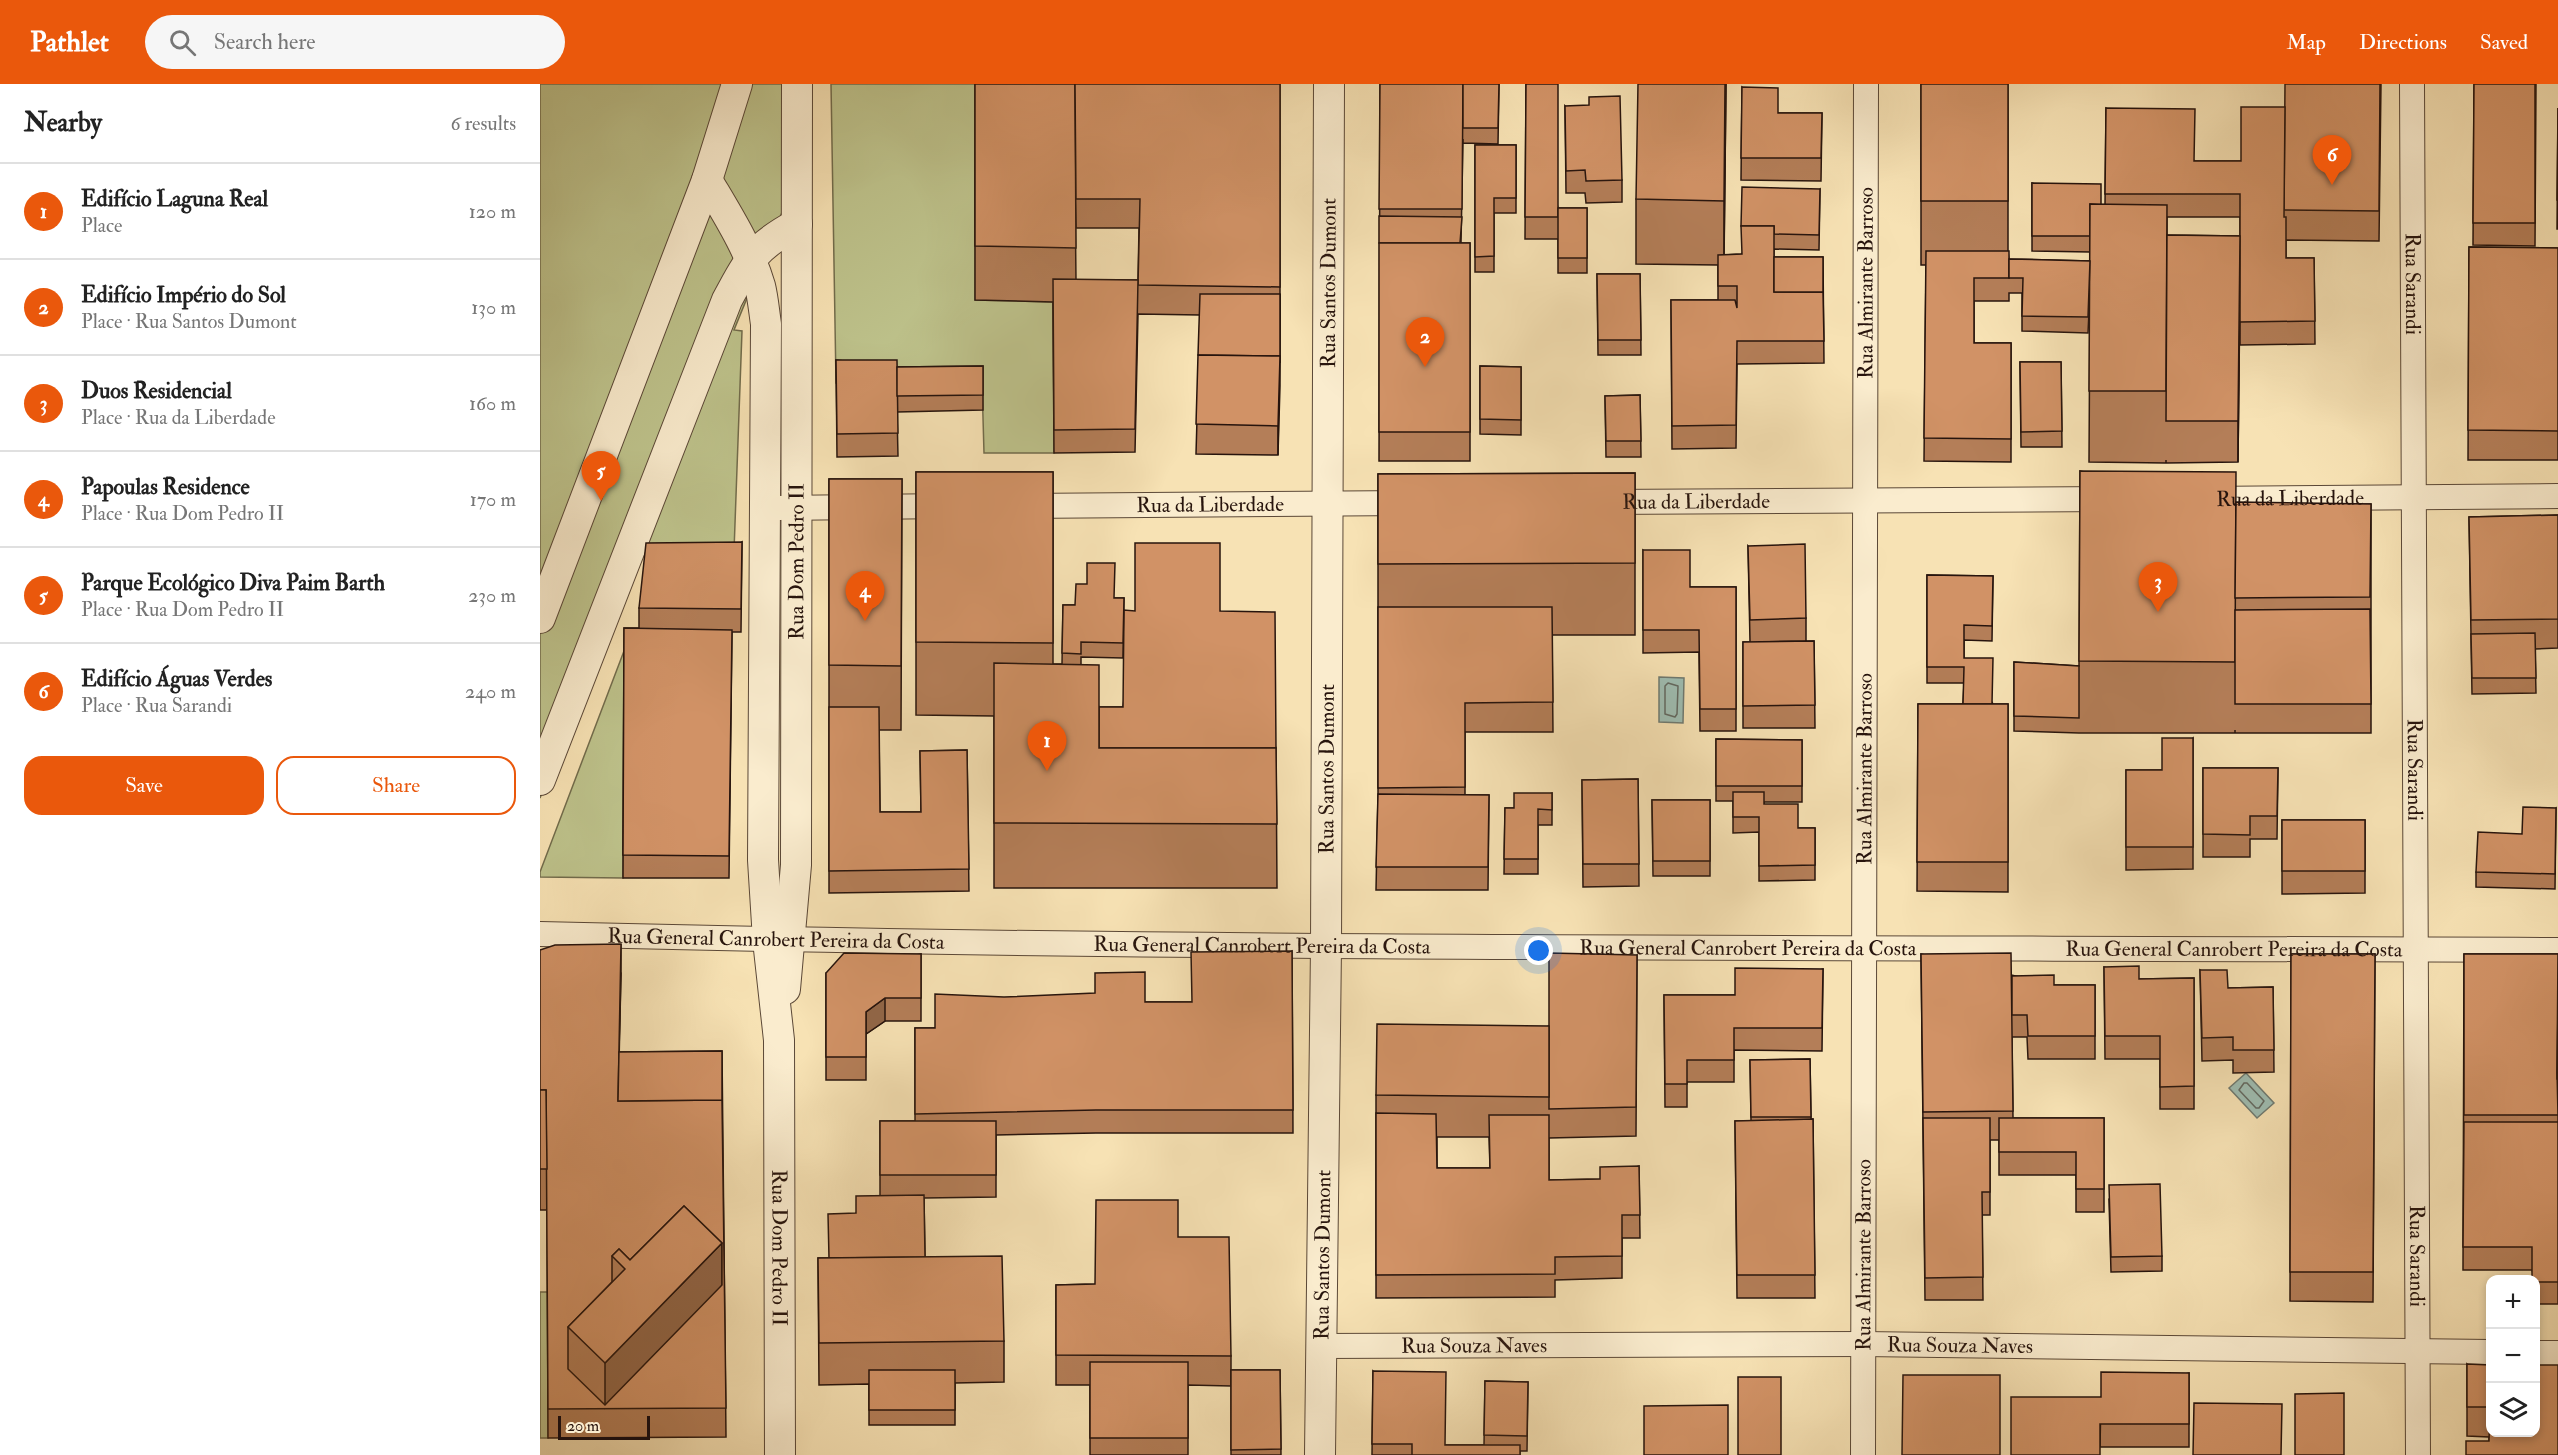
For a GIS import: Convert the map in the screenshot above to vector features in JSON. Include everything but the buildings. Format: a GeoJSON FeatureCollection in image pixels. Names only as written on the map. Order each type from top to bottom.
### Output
{"type":"FeatureCollection","features":[{"type":"Feature","properties":{"kind":"street"},"geometry":{"type":"LineString","coordinates":[[540,618],[707,180],[736,84]]}},
{"type":"Feature","properties":{"kind":"street","name":"Rua Dom Pedro II"},"geometry":{"type":"LineString","coordinates":[[780,1455],[780,940],[796,865],[796,84]]}},
{"type":"Feature","properties":{"kind":"street","name":"Rua Santos Dumont"},"geometry":{"type":"LineString","coordinates":[[1320,1455],[1326,946],[1329,84]]}},
{"type":"Feature","properties":{"kind":"street","name":"Rua Almirante Barroso"},"geometry":{"type":"LineString","coordinates":[[1863,1455],[1866,84]]}},
{"type":"Feature","properties":{"kind":"street","name":"Rua Sarandi"},"geometry":{"type":"LineString","coordinates":[[2412,84],[2416,498],[2414,949],[2419,1352],[2418,1455]]}},
{"type":"Feature","properties":{"kind":"street","name":"Rua Dom Pedro II"},"geometry":{"type":"LineString","coordinates":[[707,180],[734,224],[750,259],[760,287],[766,324],[763,508],[763,860],[780,940]]}},
{"type":"Feature","properties":{"kind":"street"},"geometry":{"type":"LineString","coordinates":[[540,780],[727,300],[750,259],[770,239],[797,224]]}},
{"type":"Feature","properties":{"kind":"street","name":"Rua da Liberdade"},"geometry":{"type":"LineString","coordinates":[[2176,499],[2558,496]]}},
{"type":"Feature","properties":{"kind":"street","name":"Rua da Liberdade"},"geometry":{"type":"LineString","coordinates":[[1577,502],[2140,499]]}},
{"type":"Feature","properties":{"kind":"street","name":"Rua da Liberdade"},"geometry":{"type":"LineString","coordinates":[[763,508],[1434,503]]}},
{"type":"Feature","properties":{"kind":"street","name":"Rua General Canrobert Pereira da Costa"},"geometry":{"type":"LineString","coordinates":[[540,934],[780,940],[1326,946],[2558,950]]}},
{"type":"Feature","properties":{"kind":"street","name":"Rua Souza Naves"},"geometry":{"type":"LineString","coordinates":[[1321,1346],[1863,1344],[2486,1352]]}},
{"type":"Feature","properties":{"kind":"street"},"geometry":{"type":"LineString","coordinates":[[2540,1353],[2558,1353]]}},
{"type":"Feature","properties":{"kind":"green space"},"geometry":{"type":"Polygon","coordinates":[[[540,84],[786,84],[785,205],[734,330],[742,331],[734,551],[642,551],[540,798],[540,84]]]}},
{"type":"Feature","properties":{"kind":"green space"},"geometry":{"type":"Polygon","coordinates":[[[831,84],[976,84],[975,300],[1053,302],[1054,453],[984,453],[982,382],[836,383],[831,84]]]}},
{"type":"Feature","properties":{"kind":"green space"},"geometry":{"type":"Polygon","coordinates":[[[624,651],[623,878],[540,877],[540,872],[624,651]]]}},
{"type":"Feature","properties":{"kind":"green space"},"geometry":{"type":"Polygon","coordinates":[[[540,1292],[548,1292],[548,1438],[540,1438],[540,1292]]]}},
{"type":"Feature","properties":{"kind":"water"},"geometry":{"type":"Polygon","coordinates":[[[1659,677],[1684,678],[1683,723],[1659,722],[1659,677]]]}},
{"type":"Feature","properties":{"kind":"water"},"geometry":{"type":"Polygon","coordinates":[[[2246,1073],[2274,1103],[2257,1118],[2229,1088],[2246,1073]]]}},
{"type":"Feature","properties":{"kind":"place","name":"Edifício Águas Verdes"},"geometry":{"type":"Point","coordinates":[2332,185]}},
{"type":"Feature","properties":{"kind":"place","name":"Edifício Império do Sol"},"geometry":{"type":"Point","coordinates":[1425,367]}},
{"type":"Feature","properties":{"kind":"place","name":"Parque Ecológico Diva Paim Barth"},"geometry":{"type":"Point","coordinates":[601,501]}},
{"type":"Feature","properties":{"kind":"place","name":"Duos Residencial"},"geometry":{"type":"Point","coordinates":[2158,612]}},
{"type":"Feature","properties":{"kind":"place","name":"Papoulas Residence"},"geometry":{"type":"Point","coordinates":[865,621]}},
{"type":"Feature","properties":{"kind":"place","name":"Edifício Laguna Real"},"geometry":{"type":"Point","coordinates":[1047,771]}}]}
